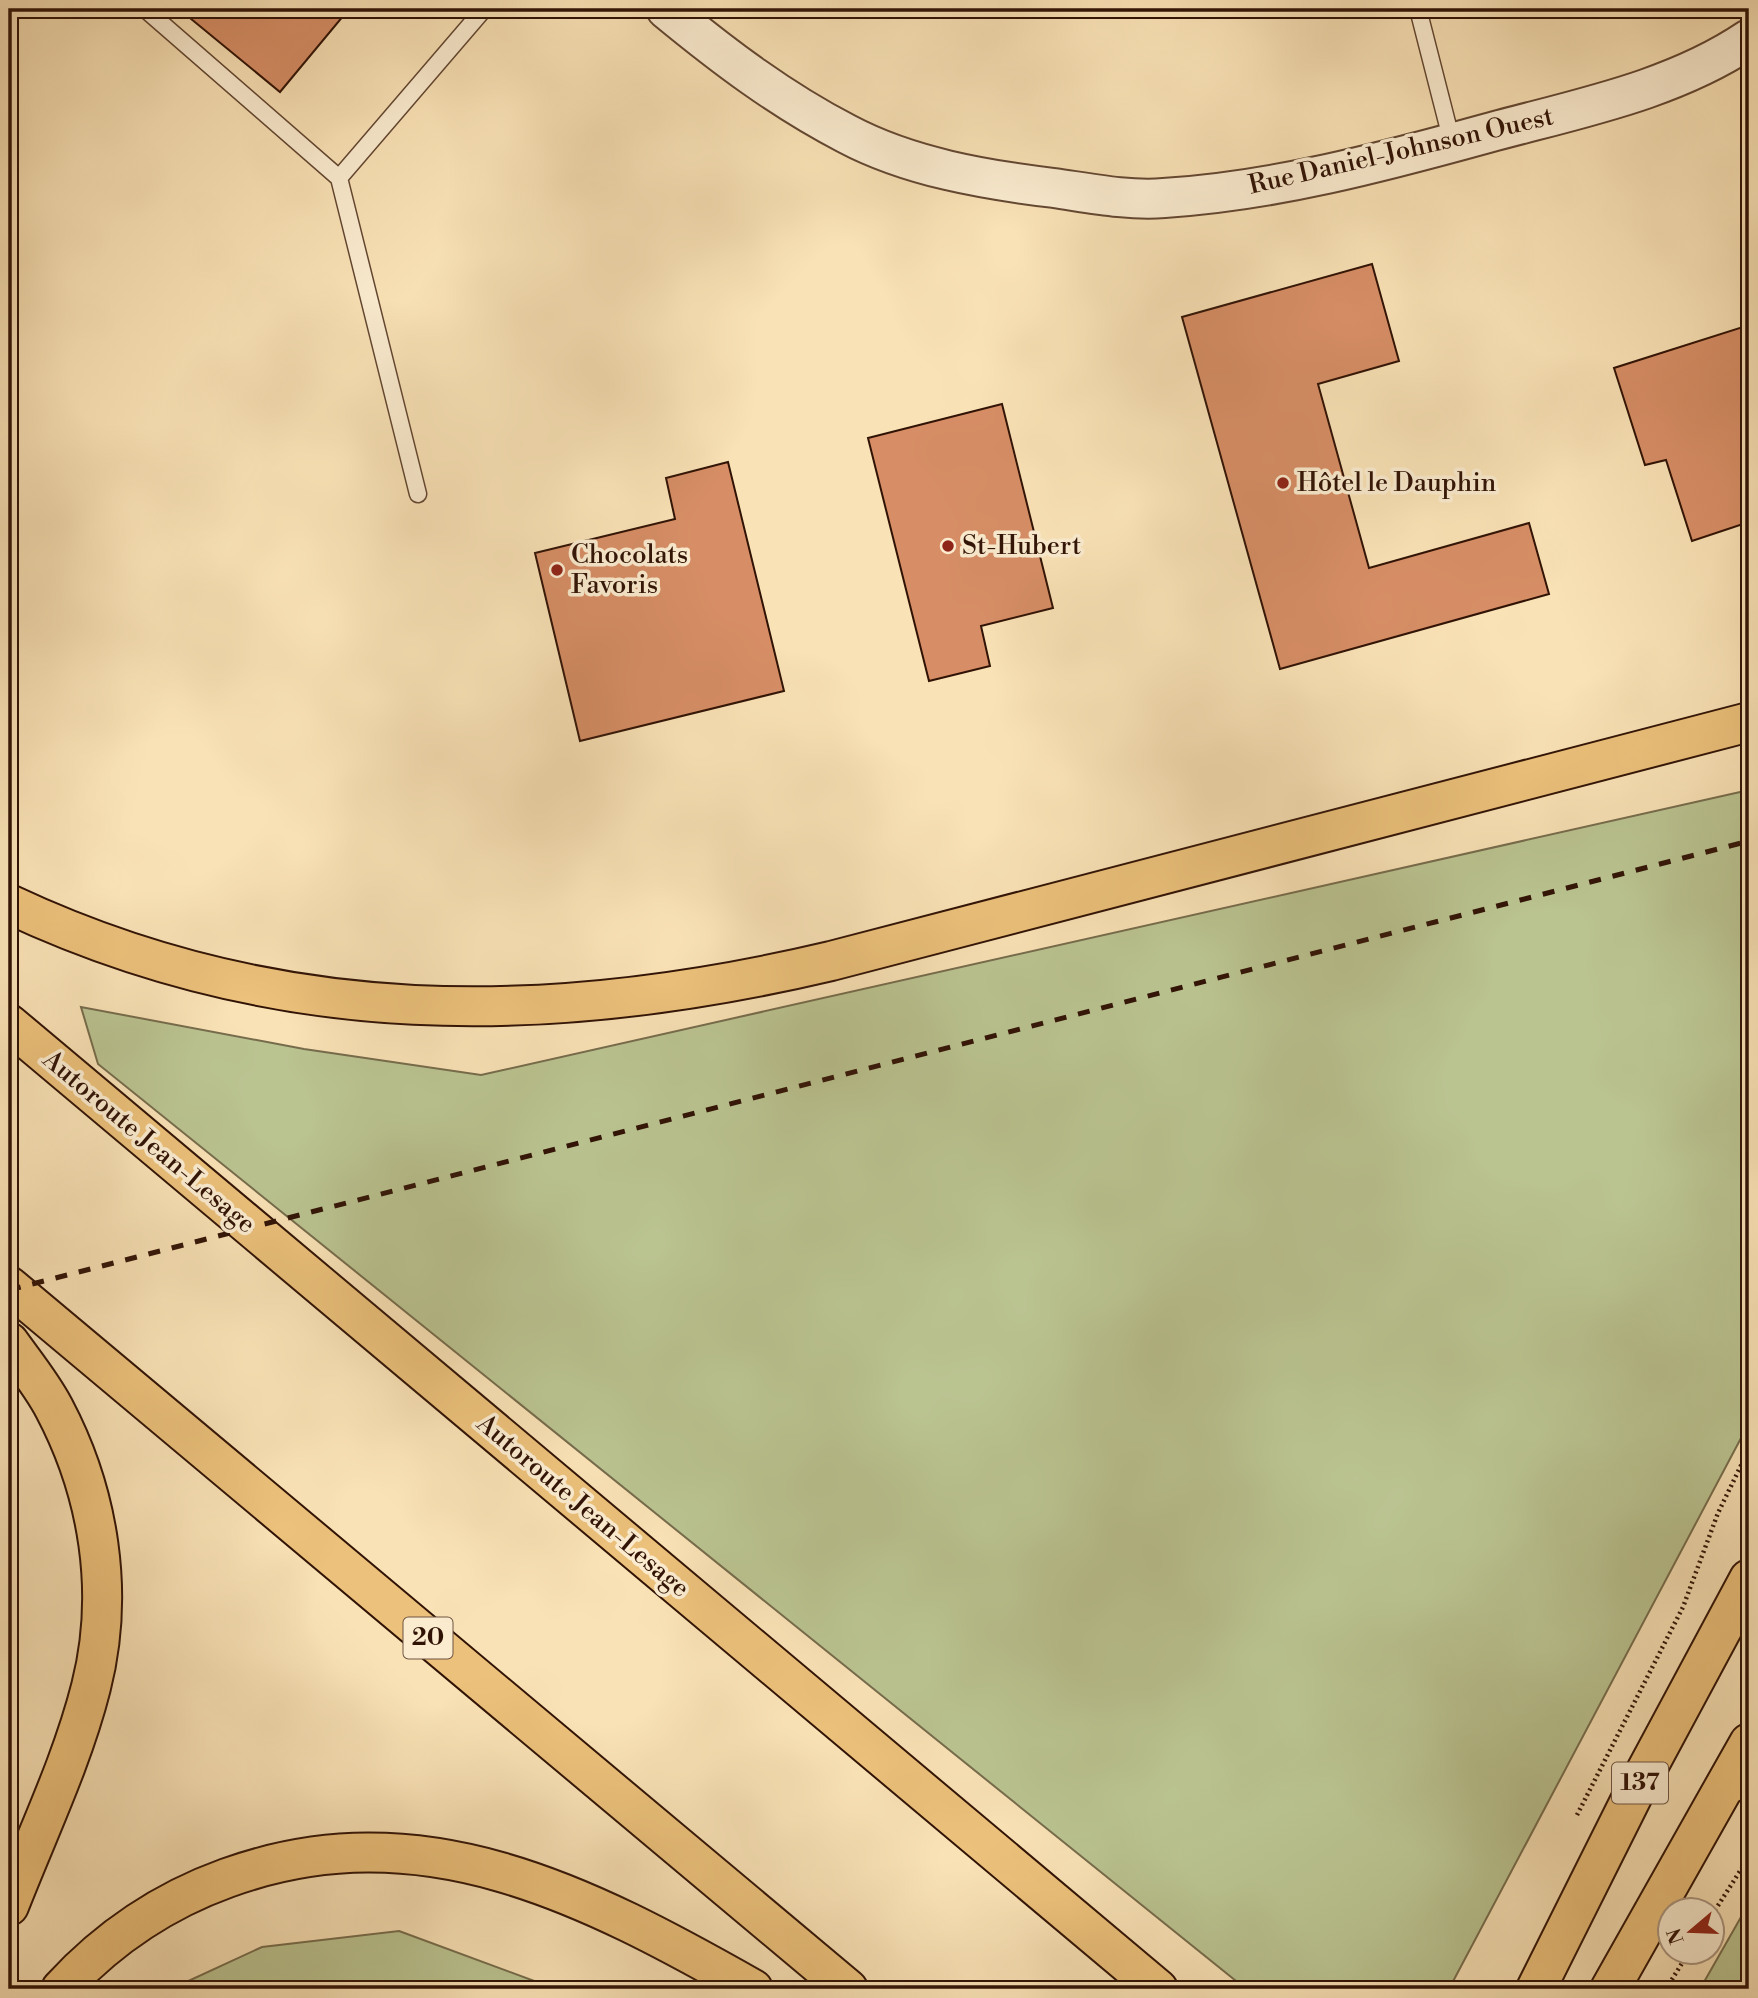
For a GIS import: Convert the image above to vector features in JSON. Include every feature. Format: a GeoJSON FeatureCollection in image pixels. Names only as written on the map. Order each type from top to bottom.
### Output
{"type":"FeatureCollection","features":[{"type":"Feature","properties":{"kind":"main road"},"geometry":{"type":"LineString","coordinates":[[9,904],[69,932],[133,956],[216,978],[284,992],[353,1001],[454,1007],[610,1001],[710,987],[831,961],[1749,722]]}},
{"type":"Feature","properties":{"kind":"main road","name":"Autoroute Jean-Lesage"},"geometry":{"type":"LineString","coordinates":[[9,1024],[1158,1989]]}},
{"type":"Feature","properties":{"kind":"main road","name":"20"},"geometry":{"type":"LineString","coordinates":[[9,1286],[848,1989]]}},
{"type":"Feature","properties":{"kind":"main road"},"geometry":{"type":"LineString","coordinates":[[9,1342],[53,1405],[80,1467],[98,1536],[102,1591],[96,1664],[84,1710],[9,1906]]}},
{"type":"Feature","properties":{"kind":"main road","name":"137"},"geometry":{"type":"LineString","coordinates":[[1536,1989],[1621,1818],[1749,1579]]}},
{"type":"Feature","properties":{"kind":"main road"},"geometry":{"type":"LineString","coordinates":[[1610,1989],[1737,1780],[1749,1743]]}},
{"type":"Feature","properties":{"kind":"main road"},"geometry":{"type":"LineString","coordinates":[[61,1989],[112,1941],[183,1896],[236,1875],[290,1859],[372,1851],[454,1861],[552,1889],[646,1930],[753,1989]]}},
{"type":"Feature","properties":{"kind":"street","name":"Rue Daniel-Johnson Ouest"},"geometry":{"type":"LineString","coordinates":[[666,9],[732,63],[849,135],[918,161],[1002,182],[1161,199],[1309,178],[1452,143],[1650,88],[1731,51],[1749,39]]}},
{"type":"Feature","properties":{"kind":"lane"},"geometry":{"type":"LineString","coordinates":[[9,13],[13,9]]}},
{"type":"Feature","properties":{"kind":"lane"},"geometry":{"type":"LineString","coordinates":[[145,9],[339,178],[418,495]]}},
{"type":"Feature","properties":{"kind":"lane"},"geometry":{"type":"LineString","coordinates":[[339,178],[484,9]]}},
{"type":"Feature","properties":{"kind":"lane"},"geometry":{"type":"LineString","coordinates":[[1418,9],[1452,143]]}},
{"type":"Feature","properties":{"kind":"path"},"geometry":{"type":"LineString","coordinates":[[1576,1817],[1683,1607],[1718,1513],[1749,1449]]}},
{"type":"Feature","properties":{"kind":"path"},"geometry":{"type":"LineString","coordinates":[[1725,1896],[1749,1857]]}},
{"type":"Feature","properties":{"kind":"path"},"geometry":{"type":"LineString","coordinates":[[1666,1989],[1680,1966]]}},
{"type":"Feature","properties":{"kind":"green space"},"geometry":{"type":"Polygon","coordinates":[[[1749,790],[1749,1423],[1449,1989],[1246,1989],[98,1064],[81,1007],[304,1049],[481,1075],[1749,790]]]}},
{"type":"Feature","properties":{"kind":"green space"},"geometry":{"type":"Polygon","coordinates":[[[1749,1903],[1749,1989],[1700,1989],[1713,1966],[1726,1966],[1726,1943],[1749,1903]]]}},
{"type":"Feature","properties":{"kind":"green space"},"geometry":{"type":"Polygon","coordinates":[[[399,1931],[556,1989],[171,1989],[262,1947],[399,1931]]]}},
{"type":"Feature","properties":{"kind":"building"},"geometry":{"type":"Polygon","coordinates":[[[179,9],[349,9],[280,92],[179,9]]]}},
{"type":"Feature","properties":{"kind":"building"},"geometry":{"type":"Polygon","coordinates":[[[1372,264],[1399,361],[1318,384],[1369,568],[1529,523],[1549,594],[1280,669],[1182,317],[1372,264]]]}},
{"type":"Feature","properties":{"kind":"building"},"geometry":{"type":"Polygon","coordinates":[[[1749,325],[1749,522],[1692,541],[1666,460],[1645,465],[1614,368],[1749,325]]]}},
{"type":"Feature","properties":{"kind":"building"},"geometry":{"type":"Polygon","coordinates":[[[1002,404],[1053,608],[981,626],[990,666],[929,681],[868,438],[1002,404]]]}},
{"type":"Feature","properties":{"kind":"building"},"geometry":{"type":"Polygon","coordinates":[[[728,462],[784,691],[580,741],[535,553],[675,519],[666,478],[728,462]]]}},
{"type":"Feature","properties":{"kind":"railway"},"geometry":{"type":"LineString","coordinates":[[9,1290],[1749,841]]}},
{"type":"Feature","properties":{"kind":"place","name":"Hôtel le Dauphin"},"geometry":{"type":"Point","coordinates":[1283,483]}},
{"type":"Feature","properties":{"kind":"place","name":"St-Hubert"},"geometry":{"type":"Point","coordinates":[948,546]}},
{"type":"Feature","properties":{"kind":"place","name":"Chocolats Favoris"},"geometry":{"type":"Point","coordinates":[557,570]}}]}
